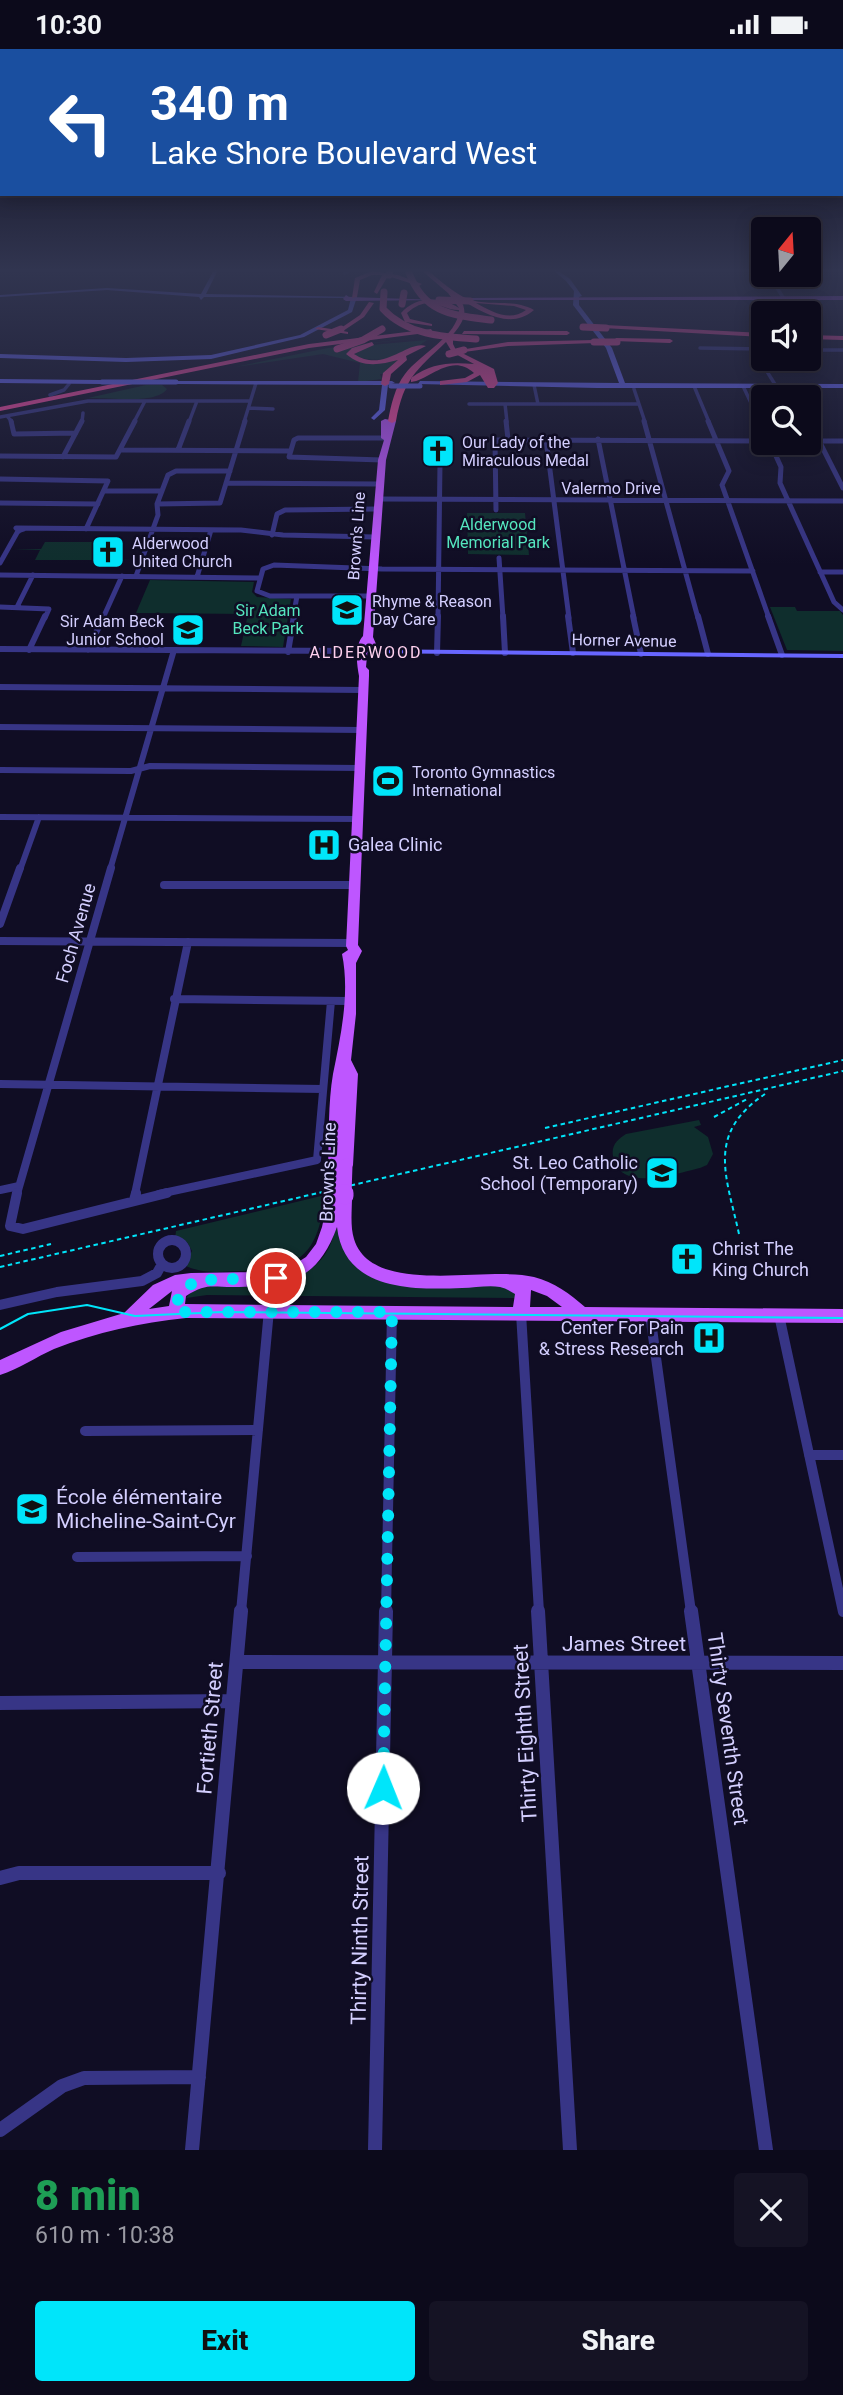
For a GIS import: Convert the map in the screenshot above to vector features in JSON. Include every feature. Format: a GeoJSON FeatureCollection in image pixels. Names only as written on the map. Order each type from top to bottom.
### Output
{"type":"FeatureCollection","features":[{"type":"Feature","properties":{"kind":"highway"},"geometry":{"type":"LineString","coordinates":[[2,414],[192,368]]}},
{"type":"Feature","properties":{"kind":"highway"},"geometry":{"type":"LineString","coordinates":[[140,381],[203,368]]}},
{"type":"Feature","properties":{"kind":"highway"},"geometry":{"type":"LineString","coordinates":[[164,382],[228,368]]}},
{"type":"Feature","properties":{"kind":"highway"},"geometry":{"type":"LineString","coordinates":[[2,414],[237,368]]}},
{"type":"Feature","properties":{"kind":"highway"},"geometry":{"type":"LineString","coordinates":[[388,385],[392,368]]}},
{"type":"Feature","properties":{"kind":"highway"},"geometry":{"type":"LineString","coordinates":[[389,418],[398,381],[408,368]]}},
{"type":"Feature","properties":{"kind":"highway"},"geometry":{"type":"LineString","coordinates":[[389,418],[413,368]]}},
{"type":"Feature","properties":{"kind":"highway"},"geometry":{"type":"LineString","coordinates":[[418,383],[425,368]]}},
{"type":"Feature","properties":{"kind":"highway"},"geometry":{"type":"LineString","coordinates":[[389,418],[433,368]]}},
{"type":"Feature","properties":{"kind":"highway"},"geometry":{"type":"LineString","coordinates":[[443,383],[476,376],[477,371],[473,368]]}},
{"type":"Feature","properties":{"kind":"highway"},"geometry":{"type":"LineString","coordinates":[[475,368],[492,382],[508,384]]}},
{"type":"Feature","properties":{"kind":"highway"},"geometry":{"type":"LineString","coordinates":[[486,368],[492,382]]}},
{"type":"Feature","properties":{"kind":"main road"},"geometry":{"type":"LineString","coordinates":[[615,368],[619,385]]}},
{"type":"Feature","properties":{"kind":"main road"},"geometry":{"type":"LineString","coordinates":[[69,383],[75,373]]}},
{"type":"Feature","properties":{"kind":"main road"},"geometry":{"type":"LineString","coordinates":[[0,383],[103,382]]}},
{"type":"Feature","properties":{"kind":"main road"},"geometry":{"type":"LineString","coordinates":[[177,382],[226,383]]}},
{"type":"Feature","properties":{"kind":"main road"},"geometry":{"type":"LineString","coordinates":[[418,383],[492,382]]}},
{"type":"Feature","properties":{"kind":"main road"},"geometry":{"type":"LineString","coordinates":[[69,383],[388,385],[492,382],[534,385]]}},
{"type":"Feature","properties":{"kind":"main road"},"geometry":{"type":"LineString","coordinates":[[508,384],[694,386]]}},
{"type":"Feature","properties":{"kind":"main road","name":"Brown's Line"},"geometry":{"type":"LineString","coordinates":[[388,385],[382,410],[374,418],[389,418],[375,537],[368,637],[372,640],[366,652],[368,668],[364,670],[352,945],[356,956],[351,961],[345,1062],[351,1074],[340,1166],[339,1197],[345,1230],[354,1255],[368,1269],[389,1278],[499,1281],[539,1285],[560,1296],[582,1314]]}},
{"type":"Feature","properties":{"kind":"main road"},"geometry":{"type":"LineString","coordinates":[[743,386],[751,386]]}},
{"type":"Feature","properties":{"kind":"main road","name":"Horner Avenue"},"geometry":{"type":"LineString","coordinates":[[405,653],[843,656]]}},
{"type":"Feature","properties":{"kind":"main road","name":"Brown's Line"},"geometry":{"type":"LineString","coordinates":[[129,1318],[161,1288],[174,1282],[276,1278],[305,1266],[319,1254],[328,1237],[339,1197]]}},
{"type":"Feature","properties":{"kind":"main road"},"geometry":{"type":"LineString","coordinates":[[176,1312],[179,1293],[197,1280]]}},
{"type":"Feature","properties":{"kind":"main road"},"geometry":{"type":"LineString","coordinates":[[499,1281],[522,1288],[524,1296],[521,1313]]}},
{"type":"Feature","properties":{"kind":"main road"},"geometry":{"type":"LineString","coordinates":[[0,1368],[60,1339],[129,1318],[176,1312],[843,1316]]}},
{"type":"Feature","properties":{"kind":"main road"},"geometry":{"type":"LineString","coordinates":[[540,1313],[566,1321],[639,1322],[650,1314]]}},
{"type":"Feature","properties":{"kind":"street"},"geometry":{"type":"LineString","coordinates":[[103,382],[177,382]]}},
{"type":"Feature","properties":{"kind":"street"},"geometry":{"type":"LineString","coordinates":[[50,395],[64,390],[69,383]]}},
{"type":"Feature","properties":{"kind":"street"},"geometry":{"type":"LineString","coordinates":[[157,504],[220,503],[256,383]]}},
{"type":"Feature","properties":{"kind":"street"},"geometry":{"type":"LineString","coordinates":[[534,385],[538,404]]}},
{"type":"Feature","properties":{"kind":"street"},"geometry":{"type":"LineString","coordinates":[[751,403],[743,386],[694,386],[729,471],[722,485],[726,501],[782,655]]}},
{"type":"Feature","properties":{"kind":"street"},"geometry":{"type":"LineString","coordinates":[[821,387],[842,388]]}},
{"type":"Feature","properties":{"kind":"street"},"geometry":{"type":"LineString","coordinates":[[634,389],[651,441],[708,655]]}},
{"type":"Feature","properties":{"kind":"street"},"geometry":{"type":"LineString","coordinates":[[166,401],[170,392]]}},
{"type":"Feature","properties":{"kind":"street"},"geometry":{"type":"LineString","coordinates":[[0,456],[119,456],[145,401]]}},
{"type":"Feature","properties":{"kind":"street"},"geometry":{"type":"LineString","coordinates":[[178,450],[197,401]]}},
{"type":"Feature","properties":{"kind":"street"},"geometry":{"type":"LineString","coordinates":[[2,414],[75,402],[250,401]]}},
{"type":"Feature","properties":{"kind":"street"},"geometry":{"type":"LineString","coordinates":[[468,404],[639,404]]}},
{"type":"Feature","properties":{"kind":"street"},"geometry":{"type":"LineString","coordinates":[[505,404],[508,439]]}},
{"type":"Feature","properties":{"kind":"street"},"geometry":{"type":"LineString","coordinates":[[248,408],[273,409]]}},
{"type":"Feature","properties":{"kind":"street"},"geometry":{"type":"LineString","coordinates":[[63,457],[83,413]]}},
{"type":"Feature","properties":{"kind":"street"},"geometry":{"type":"LineString","coordinates":[[2,414],[13,423],[14,434],[76,433]]}},
{"type":"Feature","properties":{"kind":"street"},"geometry":{"type":"LineString","coordinates":[[382,460],[289,457],[294,439],[297,438],[385,438]]}},
{"type":"Feature","properties":{"kind":"street"},"geometry":{"type":"LineString","coordinates":[[546,439],[573,653]]}},
{"type":"Feature","properties":{"kind":"street"},"geometry":{"type":"LineString","coordinates":[[598,439],[608,500],[641,654]]}},
{"type":"Feature","properties":{"kind":"street"},"geometry":{"type":"LineString","coordinates":[[496,510],[495,440],[751,441]]}},
{"type":"Feature","properties":{"kind":"street"},"geometry":{"type":"LineString","coordinates":[[821,441],[843,441]]}},
{"type":"Feature","properties":{"kind":"street"},"geometry":{"type":"LineString","coordinates":[[821,443],[843,488]]}},
{"type":"Feature","properties":{"kind":"street"},"geometry":{"type":"LineString","coordinates":[[122,450],[290,451]]}},
{"type":"Feature","properties":{"kind":"street"},"geometry":{"type":"LineString","coordinates":[[776,455],[782,467],[780,483],[834,602],[843,610]]}},
{"type":"Feature","properties":{"kind":"street"},"geometry":{"type":"LineString","coordinates":[[437,653],[440,463]]}},
{"type":"Feature","properties":{"kind":"street"},"geometry":{"type":"LineString","coordinates":[[136,576],[158,515],[157,504],[170,473],[230,471]]}},
{"type":"Feature","properties":{"kind":"street"},"geometry":{"type":"LineString","coordinates":[[0,479],[108,481],[86,529]]}},
{"type":"Feature","properties":{"kind":"street"},"geometry":{"type":"LineString","coordinates":[[227,483],[380,484]]}},
{"type":"Feature","properties":{"kind":"street"},"geometry":{"type":"LineString","coordinates":[[104,491],[162,491]]}},
{"type":"Feature","properties":{"kind":"street","name":"Valermo Drive"},"geometry":{"type":"LineString","coordinates":[[272,535],[277,514],[285,510],[439,499],[843,501]]}},
{"type":"Feature","properties":{"kind":"street"},"geometry":{"type":"LineString","coordinates":[[0,503],[98,504]]}},
{"type":"Feature","properties":{"kind":"street"},"geometry":{"type":"LineString","coordinates":[[0,563],[23,530],[245,530],[272,535],[375,537]]}},
{"type":"Feature","properties":{"kind":"street"},"geometry":{"type":"LineString","coordinates":[[197,577],[211,530]]}},
{"type":"Feature","properties":{"kind":"street"},"geometry":{"type":"LineString","coordinates":[[0,549],[8,549]]}},
{"type":"Feature","properties":{"kind":"street"},"geometry":{"type":"LineString","coordinates":[[499,558],[505,653]]}},
{"type":"Feature","properties":{"kind":"street"},"geometry":{"type":"LineString","coordinates":[[371,596],[262,595],[257,591],[263,569],[274,565],[753,571]]}},
{"type":"Feature","properties":{"kind":"street"},"geometry":{"type":"LineString","coordinates":[[820,572],[843,572]]}},
{"type":"Feature","properties":{"kind":"street"},"geometry":{"type":"LineString","coordinates":[[0,575],[260,578]]}},
{"type":"Feature","properties":{"kind":"street"},"geometry":{"type":"LineString","coordinates":[[17,607],[33,575]]}},
{"type":"Feature","properties":{"kind":"street"},"geometry":{"type":"LineString","coordinates":[[88,650],[122,576]]}},
{"type":"Feature","properties":{"kind":"street"},"geometry":{"type":"LineString","coordinates":[[288,652],[297,596]]}},
{"type":"Feature","properties":{"kind":"street"},"geometry":{"type":"LineString","coordinates":[[0,607],[49,609],[29,650]]}},
{"type":"Feature","properties":{"kind":"street","name":"Foch Avenue"},"geometry":{"type":"LineString","coordinates":[[134,1200],[23,1230],[10,1224],[174,650]]}},
{"type":"Feature","properties":{"kind":"street","name":"Horner Avenue"},"geometry":{"type":"LineString","coordinates":[[1,651],[405,653]]}},
{"type":"Feature","properties":{"kind":"street"},"geometry":{"type":"LineString","coordinates":[[0,687],[363,690]]}},
{"type":"Feature","properties":{"kind":"street"},"geometry":{"type":"LineString","coordinates":[[0,727],[362,730]]}},
{"type":"Feature","properties":{"kind":"street"},"geometry":{"type":"LineString","coordinates":[[0,770],[131,771],[150,766],[360,768]]}},
{"type":"Feature","properties":{"kind":"street"},"geometry":{"type":"LineString","coordinates":[[0,817],[359,819]]}},
{"type":"Feature","properties":{"kind":"street"},"geometry":{"type":"LineString","coordinates":[[0,925],[39,817]]}},
{"type":"Feature","properties":{"kind":"street"},"geometry":{"type":"LineString","coordinates":[[164,884],[355,885]]}},
{"type":"Feature","properties":{"kind":"street"},"geometry":{"type":"LineString","coordinates":[[0,941],[352,945]]}},
{"type":"Feature","properties":{"kind":"street"},"geometry":{"type":"LineString","coordinates":[[188,942],[134,1200],[316,1162],[331,1001]]}},
{"type":"Feature","properties":{"kind":"street"},"geometry":{"type":"LineString","coordinates":[[174,999],[349,1001]]}},
{"type":"Feature","properties":{"kind":"street"},"geometry":{"type":"LineString","coordinates":[[0,1084],[323,1089]]}},
{"type":"Feature","properties":{"kind":"street"},"geometry":{"type":"LineString","coordinates":[[0,1190],[19,1186]]}},
{"type":"Feature","properties":{"kind":"street"},"geometry":{"type":"LineString","coordinates":[[0,1305],[57,1292],[142,1281],[157,1273],[162,1265]]}},
{"type":"Feature","properties":{"kind":"street","name":"Fortieth Street"},"geometry":{"type":"LineString","coordinates":[[192,2150],[269,1311]]}},
{"type":"Feature","properties":{"kind":"street","name":"Thirty Ninth Street"},"geometry":{"type":"LineString","coordinates":[[375,2150],[392,1312]]}},
{"type":"Feature","properties":{"kind":"street","name":"Thirty Eighth Street"},"geometry":{"type":"LineString","coordinates":[[521,1313],[570,2150]]}},
{"type":"Feature","properties":{"kind":"street","name":"Thirty Seventh Street"},"geometry":{"type":"LineString","coordinates":[[650,1314],[766,2150]]}},
{"type":"Feature","properties":{"kind":"street"},"geometry":{"type":"LineString","coordinates":[[785,1315],[809,1455],[843,1609]]}},
{"type":"Feature","properties":{"kind":"street"},"geometry":{"type":"LineString","coordinates":[[85,1431],[258,1430]]}},
{"type":"Feature","properties":{"kind":"street"},"geometry":{"type":"LineString","coordinates":[[809,1455],[843,1455]]}},
{"type":"Feature","properties":{"kind":"street"},"geometry":{"type":"LineString","coordinates":[[77,1557],[247,1556]]}},
{"type":"Feature","properties":{"kind":"street","name":"James Street"},"geometry":{"type":"LineString","coordinates":[[238,1662],[843,1663]]}},
{"type":"Feature","properties":{"kind":"street"},"geometry":{"type":"LineString","coordinates":[[0,1703],[233,1701]]}},
{"type":"Feature","properties":{"kind":"street"},"geometry":{"type":"LineString","coordinates":[[0,1878],[19,1874],[219,1873]]}},
{"type":"Feature","properties":{"kind":"street"},"geometry":{"type":"LineString","coordinates":[[0,2130],[62,2086],[83,2078],[199,2077]]}},
{"type":"Feature","properties":{"kind":"green space"},"geometry":{"type":"Polygon","coordinates":[[[359,368],[391,368],[380,374],[382,379],[358,382],[359,368]]]}},
{"type":"Feature","properties":{"kind":"green space"},"geometry":{"type":"Polygon","coordinates":[[[146,385],[162,385],[167,389],[161,394],[142,399],[88,398],[146,385]]]}},
{"type":"Feature","properties":{"kind":"green space","name":"Alderwood Memorial Park"},"geometry":{"type":"Polygon","coordinates":[[[467,513],[525,513],[529,555],[468,554],[467,513]]]}},
{"type":"Feature","properties":{"kind":"green space"},"geometry":{"type":"Polygon","coordinates":[[[45,542],[102,542],[95,559],[134,560],[35,560],[40,550],[13,550],[41,549],[45,542]]]}},
{"type":"Feature","properties":{"kind":"green space","name":"Sir Adam Beck Park"},"geometry":{"type":"Polygon","coordinates":[[[150,580],[254,582],[252,592],[257,597],[291,599],[283,647],[241,646],[248,614],[136,613],[150,580]]]}},
{"type":"Feature","properties":{"kind":"green space"},"geometry":{"type":"Polygon","coordinates":[[[770,607],[795,607],[797,611],[840,611],[843,615],[843,651],[787,650],[770,607]]]}},
{"type":"Feature","properties":{"kind":"green space"},"geometry":{"type":"Polygon","coordinates":[[[699,1120],[701,1125],[694,1127],[708,1137],[713,1154],[707,1165],[678,1174],[650,1178],[626,1175],[618,1168],[613,1149],[618,1140],[626,1134],[699,1120]]]}},
{"type":"Feature","properties":{"kind":"green space"},"geometry":{"type":"Polygon","coordinates":[[[325,1195],[317,1233],[301,1256],[290,1263],[276,1268],[217,1272],[197,1270],[184,1265],[192,1251],[187,1242],[175,1239],[176,1231],[325,1195]]]}},
{"type":"Feature","properties":{"kind":"green space"},"geometry":{"type":"Polygon","coordinates":[[[335,1229],[340,1229],[345,1251],[350,1259],[369,1276],[390,1283],[506,1286],[514,1290],[516,1298],[207,1295],[186,1298],[196,1287],[259,1285],[299,1276],[315,1265],[328,1250],[335,1229]]]}},
{"type":"Feature","properties":{"kind":"tram line"},"geometry":{"type":"LineString","coordinates":[[0,1329],[28,1314],[87,1305],[135,1316],[222,1312],[843,1318]]}},
{"type":"Feature","properties":{"kind":"railway"},"geometry":{"type":"LineString","coordinates":[[545,1128],[843,1060]]}},
{"type":"Feature","properties":{"kind":"railway"},"geometry":{"type":"LineString","coordinates":[[0,1267],[843,1071]]}},
{"type":"Feature","properties":{"kind":"railway"},"geometry":{"type":"LineString","coordinates":[[739,1234],[726,1174],[727,1140],[734,1124],[746,1109],[765,1094]]}},
{"type":"Feature","properties":{"kind":"railway"},"geometry":{"type":"LineString","coordinates":[[714,1117],[747,1099]]}},
{"type":"Feature","properties":{"kind":"railway"},"geometry":{"type":"LineString","coordinates":[[0,1256],[51,1244]]}},
{"type":"Feature","properties":{"kind":"place","name":"Our Lady of the Miraculous Medal"},"geometry":{"type":"Point","coordinates":[438,451]}},
{"type":"Feature","properties":{"kind":"place","name":"Alderwood United Church"},"geometry":{"type":"Point","coordinates":[108,552]}},
{"type":"Feature","properties":{"kind":"place","name":"Rhyme & Reason Day Care"},"geometry":{"type":"Point","coordinates":[347,610]}},
{"type":"Feature","properties":{"kind":"place","name":"Sir Adam Beck Junior School"},"geometry":{"type":"Point","coordinates":[188,630]}},
{"type":"Feature","properties":{"kind":"place","name":"Toronto Gymnastics International"},"geometry":{"type":"Point","coordinates":[388,781]}},
{"type":"Feature","properties":{"kind":"place","name":"Galea Clinic"},"geometry":{"type":"Point","coordinates":[324,845]}},
{"type":"Feature","properties":{"kind":"place","name":"St. Leo Catholic School (Temporary)"},"geometry":{"type":"Point","coordinates":[662,1173]}},
{"type":"Feature","properties":{"kind":"place","name":"Christ The King Church"},"geometry":{"type":"Point","coordinates":[687,1259]}},
{"type":"Feature","properties":{"kind":"place","name":"Center For Pain & Stress Research"},"geometry":{"type":"Point","coordinates":[709,1338]}},
{"type":"Feature","properties":{"kind":"place","name":"École élémentaire Micheline-Saint-Cyr"},"geometry":{"type":"Point","coordinates":[32,1509]}},
{"type":"Feature","properties":{"kind":"district","name":"ALDERWOOD"},"geometry":{"type":"Point","coordinates":[366,652]}},
{"type":"Feature","properties":{"kind":"route"},"geometry":{"type":"LineString","coordinates":[[276,1278],[197,1280],[179,1293],[176,1312],[392,1312],[383,1788]]}}]}
